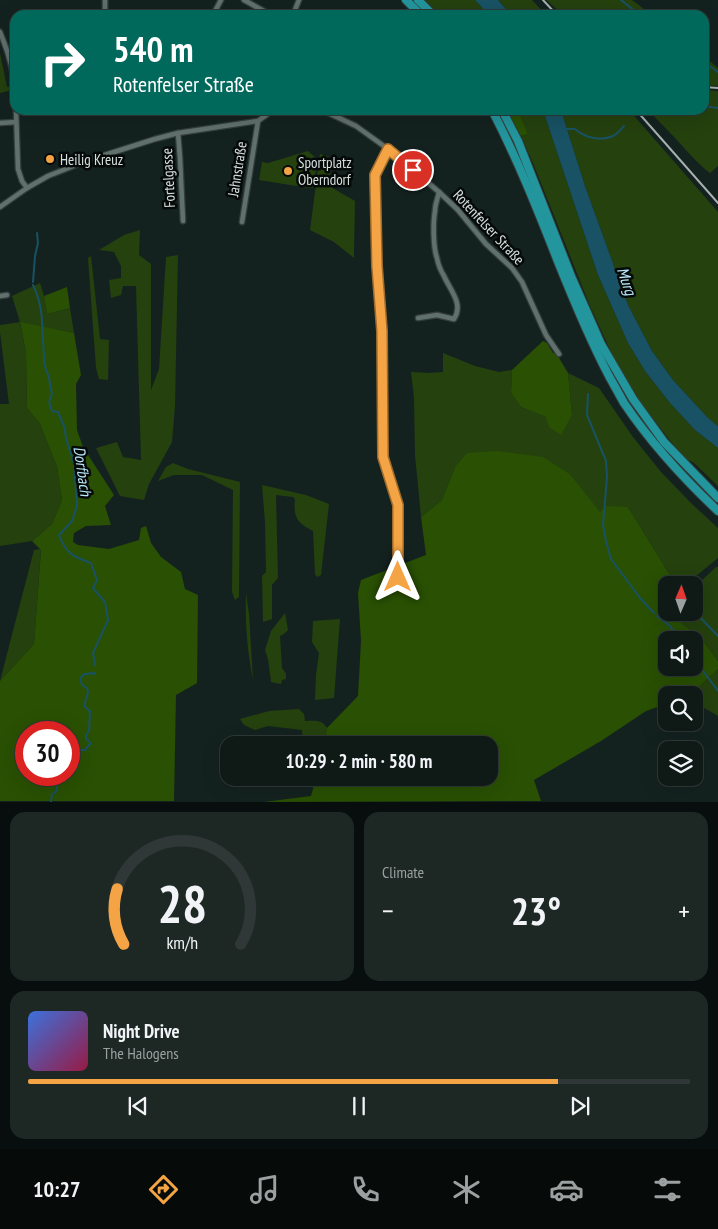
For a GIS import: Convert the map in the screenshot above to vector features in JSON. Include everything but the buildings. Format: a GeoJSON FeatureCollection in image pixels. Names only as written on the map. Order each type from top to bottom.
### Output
{"type":"FeatureCollection","features":[{"type":"Feature","properties":{"kind":"highway"},"geometry":{"type":"LineString","coordinates":[[406,0],[416,10]]}},
{"type":"Feature","properties":{"kind":"highway"},"geometry":{"type":"LineString","coordinates":[[418,0],[428,10]]}},
{"type":"Feature","properties":{"kind":"highway"},"geometry":{"type":"LineString","coordinates":[[494,115],[539,212],[583,324],[596,352],[624,402],[657,447],[697,492],[718,511]]}},
{"type":"Feature","properties":{"kind":"highway"},"geometry":{"type":"LineString","coordinates":[[505,115],[518,141],[571,276],[601,344],[634,399],[664,442],[718,498]]}},
{"type":"Feature","properties":{"kind":"street"},"geometry":{"type":"LineString","coordinates":[[244,0],[262,10]]}},
{"type":"Feature","properties":{"kind":"street"},"geometry":{"type":"LineString","coordinates":[[0,32],[10,57]]}},
{"type":"Feature","properties":{"kind":"street"},"geometry":{"type":"LineString","coordinates":[[16,115],[18,169],[22,181],[27,188]]}},
{"type":"Feature","properties":{"kind":"street"},"geometry":{"type":"LineString","coordinates":[[0,207],[48,176],[86,161],[178,133],[258,121],[266,115]]}},
{"type":"Feature","properties":{"kind":"street","name":"Rotenfelser Straße"},"geometry":{"type":"LineString","coordinates":[[333,115],[356,126],[388,149],[458,210],[486,244],[512,268],[522,282],[546,335],[559,354]]}},
{"type":"Feature","properties":{"kind":"street","name":"Jahnstraße"},"geometry":{"type":"LineString","coordinates":[[242,222],[258,121]]}},
{"type":"Feature","properties":{"kind":"street"},"geometry":{"type":"LineString","coordinates":[[0,123],[16,122]]}},
{"type":"Feature","properties":{"kind":"street","name":"Fortelgasse"},"geometry":{"type":"LineString","coordinates":[[178,133],[183,221]]}},
{"type":"Feature","properties":{"kind":"street"},"geometry":{"type":"LineString","coordinates":[[388,149],[375,175],[377,266],[382,331],[383,457],[398,505],[398,577]]}},
{"type":"Feature","properties":{"kind":"street"},"geometry":{"type":"LineString","coordinates":[[418,318],[437,315],[454,319],[458,310],[456,298],[444,277],[436,256],[435,211],[439,192]]}},
{"type":"Feature","properties":{"kind":"street"},"geometry":{"type":"LineString","coordinates":[[0,296],[7,295]]}},
{"type":"Feature","properties":{"kind":"green space"},"geometry":{"type":"Polygon","coordinates":[[[425,0],[475,0],[484,10],[435,10],[425,0]]]}},
{"type":"Feature","properties":{"kind":"green space"},"geometry":{"type":"Polygon","coordinates":[[[498,0],[532,0],[541,10],[507,10],[498,0]]]}},
{"type":"Feature","properties":{"kind":"green space"},"geometry":{"type":"Polygon","coordinates":[[[546,0],[632,0],[645,10],[558,10],[546,0]]]}},
{"type":"Feature","properties":{"kind":"green space"},"geometry":{"type":"Polygon","coordinates":[[[0,53],[7,87],[10,86],[10,90],[0,93],[0,53]]]}},
{"type":"Feature","properties":{"kind":"green space"},"geometry":{"type":"Polygon","coordinates":[[[709,60],[718,68],[718,86],[709,85],[709,60]]]}},
{"type":"Feature","properties":{"kind":"green space"},"geometry":{"type":"Polygon","coordinates":[[[709,90],[718,91],[718,166],[710,173],[696,161],[653,115],[709,115],[709,90]]]}},
{"type":"Feature","properties":{"kind":"green space"},"geometry":{"type":"Polygon","coordinates":[[[510,115],[520,115],[528,134],[521,136],[510,115]]]}},
{"type":"Feature","properties":{"kind":"green space"},"geometry":{"type":"Polygon","coordinates":[[[520,115],[545,115],[598,275],[628,343],[645,371],[670,403],[695,430],[718,448],[718,486],[694,463],[683,457],[641,403],[617,365],[590,306],[521,136],[528,134],[520,115]]]}},
{"type":"Feature","properties":{"kind":"green space"},"geometry":{"type":"Polygon","coordinates":[[[563,115],[633,115],[718,212],[718,426],[708,418],[673,380],[652,351],[628,305],[585,186],[563,115]]]}},
{"type":"Feature","properties":{"kind":"green space","name":"Sportplatz Oberndorf"},"geometry":{"type":"Polygon","coordinates":[[[308,151],[317,159],[314,187],[309,188],[259,180],[262,162],[268,163],[308,151]]]}},
{"type":"Feature","properties":{"kind":"green space"},"geometry":{"type":"Polygon","coordinates":[[[320,154],[329,157],[328,161],[333,163],[329,186],[355,201],[354,258],[334,242],[310,230],[320,154]]]}},
{"type":"Feature","properties":{"kind":"green space"},"geometry":{"type":"Polygon","coordinates":[[[140,230],[139,255],[151,264],[151,390],[159,369],[166,257],[178,255],[175,406],[172,442],[149,484],[144,500],[120,496],[96,448],[117,442],[123,457],[141,460],[136,286],[123,286],[121,295],[111,298],[109,280],[121,278],[121,266],[114,252],[99,250],[124,235],[140,230]]]}},
{"type":"Feature","properties":{"kind":"green space"},"geometry":{"type":"Polygon","coordinates":[[[91,256],[100,339],[109,340],[108,380],[99,379],[96,368],[88,258],[91,256]]]}},
{"type":"Feature","properties":{"kind":"green space"},"geometry":{"type":"Polygon","coordinates":[[[40,283],[47,314],[70,308],[74,333],[20,323],[26,353],[27,408],[40,424],[57,467],[62,500],[52,524],[32,541],[0,546],[0,404],[9,404],[0,325],[20,322],[12,296],[40,283]]]}},
{"type":"Feature","properties":{"kind":"green space"},"geometry":{"type":"Polygon","coordinates":[[[67,287],[70,308],[47,314],[44,296],[67,287]]]}},
{"type":"Feature","properties":{"kind":"green space"},"geometry":{"type":"Polygon","coordinates":[[[20,322],[74,333],[81,375],[76,384],[77,430],[83,447],[114,495],[105,506],[111,525],[86,526],[74,533],[73,542],[78,545],[109,549],[139,540],[141,528],[146,526],[151,543],[161,557],[181,572],[185,589],[198,595],[197,683],[176,695],[174,801],[0,801],[0,681],[34,644],[41,550],[32,541],[52,524],[62,500],[57,467],[40,424],[27,408],[26,353],[20,322]]]}},
{"type":"Feature","properties":{"kind":"green space"},"geometry":{"type":"Polygon","coordinates":[[[543,341],[547,343],[553,353],[556,353],[568,373],[572,415],[561,435],[549,427],[546,417],[521,407],[511,393],[512,370],[543,341]]]}},
{"type":"Feature","properties":{"kind":"green space"},"geometry":{"type":"Polygon","coordinates":[[[443,353],[475,366],[499,372],[512,370],[511,393],[521,407],[546,417],[572,415],[568,373],[599,388],[633,437],[661,472],[718,528],[718,558],[696,576],[670,576],[628,507],[600,513],[571,475],[455,467],[442,500],[421,517],[415,455],[414,398],[411,372],[443,372],[443,353]]]}},
{"type":"Feature","properties":{"kind":"green space"},"geometry":{"type":"Polygon","coordinates":[[[497,451],[543,457],[571,475],[600,512],[606,506],[628,507],[670,576],[658,576],[658,621],[678,621],[692,631],[658,631],[658,676],[703,676],[703,641],[718,661],[718,669],[700,686],[658,686],[658,707],[646,711],[601,741],[534,780],[541,801],[264,802],[311,796],[314,786],[498,786],[498,736],[325,736],[327,728],[358,696],[361,641],[358,593],[361,580],[426,555],[421,517],[442,500],[455,467],[467,453],[497,451]]]}},
{"type":"Feature","properties":{"kind":"green space"},"geometry":{"type":"Polygon","coordinates":[[[173,463],[188,469],[240,482],[239,597],[235,600],[232,592],[233,490],[202,475],[174,475],[158,481],[166,467],[173,463]]]}},
{"type":"Feature","properties":{"kind":"green space"},"geometry":{"type":"Polygon","coordinates":[[[262,485],[306,495],[329,504],[321,575],[317,577],[315,574],[313,531],[297,519],[295,499],[293,497],[276,495],[278,578],[272,585],[272,619],[263,622],[262,576],[266,572],[262,485]]]}},
{"type":"Feature","properties":{"kind":"green space"},"geometry":{"type":"Polygon","coordinates":[[[41,549],[34,644],[0,681],[34,550],[41,549]]]}},
{"type":"Feature","properties":{"kind":"green space"},"geometry":{"type":"Polygon","coordinates":[[[718,567],[718,661],[703,641],[703,631],[692,631],[678,621],[703,621],[703,579],[718,567]]]}},
{"type":"Feature","properties":{"kind":"green space"},"geometry":{"type":"Polygon","coordinates":[[[246,593],[249,614],[253,680],[247,636],[246,593]]]}},
{"type":"Feature","properties":{"kind":"green space"},"geometry":{"type":"Polygon","coordinates":[[[285,613],[288,630],[280,636],[282,668],[286,674],[286,679],[282,680],[281,684],[271,682],[265,650],[271,631],[285,613]]]}},
{"type":"Feature","properties":{"kind":"green space"},"geometry":{"type":"Polygon","coordinates":[[[340,619],[334,698],[315,700],[319,653],[312,642],[313,621],[340,619]]]}},
{"type":"Feature","properties":{"kind":"green space"},"geometry":{"type":"Polygon","coordinates":[[[718,669],[718,716],[703,707],[703,686],[700,686],[718,669]]]}},
{"type":"Feature","properties":{"kind":"green space"},"geometry":{"type":"Polygon","coordinates":[[[299,709],[304,714],[305,721],[320,722],[325,725],[327,728],[325,736],[302,736],[302,730],[268,726],[255,730],[244,725],[240,719],[269,711],[299,709]]]}},
{"type":"Feature","properties":{"kind":"water"},"geometry":{"type":"Polygon","coordinates":[[[475,0],[498,0],[507,10],[484,10],[475,0]]]}},
{"type":"Feature","properties":{"kind":"water","name":"Murg"},"geometry":{"type":"Polygon","coordinates":[[[545,115],[563,115],[585,186],[628,305],[652,351],[673,380],[708,418],[718,426],[718,448],[695,430],[670,403],[645,371],[628,343],[598,275],[545,115]]]}},
{"type":"Feature","properties":{"kind":"waterway"},"geometry":{"type":"LineString","coordinates":[[621,0],[634,10]]}},
{"type":"Feature","properties":{"kind":"waterway"},"geometry":{"type":"LineString","coordinates":[[709,66],[718,72]]}},
{"type":"Feature","properties":{"kind":"waterway"},"geometry":{"type":"LineString","coordinates":[[709,107],[718,108]]}},
{"type":"Feature","properties":{"kind":"waterway"},"geometry":{"type":"LineString","coordinates":[[566,129],[575,129],[584,135],[599,139],[615,135],[624,126]]}},
{"type":"Feature","properties":{"kind":"waterway","name":"Dorfbach"},"geometry":{"type":"LineString","coordinates":[[33,282],[38,243],[37,233]]}},
{"type":"Feature","properties":{"kind":"waterway","name":"Dorfbach"},"geometry":{"type":"LineString","coordinates":[[33,285],[40,304],[45,366],[52,393],[49,403],[52,411],[58,412],[64,426],[74,463],[77,506],[72,521],[59,535],[71,554],[91,563],[97,580],[93,588],[105,602],[108,620],[93,653],[95,665]]}},
{"type":"Feature","properties":{"kind":"waterway"},"geometry":{"type":"LineString","coordinates":[[588,394],[587,415],[606,461],[607,477],[603,525],[611,559],[640,598],[654,613]]}},
{"type":"Feature","properties":{"kind":"waterway"},"geometry":{"type":"LineString","coordinates":[[657,616],[673,631]]}},
{"type":"Feature","properties":{"kind":"waterway"},"geometry":{"type":"LineString","coordinates":[[703,620],[718,636]]}},
{"type":"Feature","properties":{"kind":"waterway"},"geometry":{"type":"LineString","coordinates":[[703,671],[718,691]]}},
{"type":"Feature","properties":{"kind":"waterway","name":"Dorfbach"},"geometry":{"type":"LineString","coordinates":[[80,750],[85,750],[90,744],[86,739],[89,731],[90,711],[84,706],[88,693],[87,688],[82,685],[81,679],[84,674],[95,673]]}},
{"type":"Feature","properties":{"kind":"waterway","name":"Dorfbach"},"geometry":{"type":"LineString","coordinates":[[51,802],[52,794],[57,791],[57,786]]}},
{"type":"Feature","properties":{"kind":"railway"},"geometry":{"type":"LineString","coordinates":[[543,0],[552,10]]}},
{"type":"Feature","properties":{"kind":"railway"},"geometry":{"type":"LineString","coordinates":[[709,87],[718,88]]}},
{"type":"Feature","properties":{"kind":"railway"},"geometry":{"type":"LineString","coordinates":[[640,115],[718,203]]}},
{"type":"Feature","properties":{"kind":"place","name":"Heilig Kreuz"},"geometry":{"type":"Point","coordinates":[50,159]}},
{"type":"Feature","properties":{"kind":"place","name":"Sportplatz Oberndorf"},"geometry":{"type":"Point","coordinates":[288,171]}},
{"type":"Feature","properties":{"kind":"route"},"geometry":{"type":"LineString","coordinates":[[398,577],[398,505],[383,457],[382,331],[377,271],[375,175],[388,149],[413,170]]}}]}
